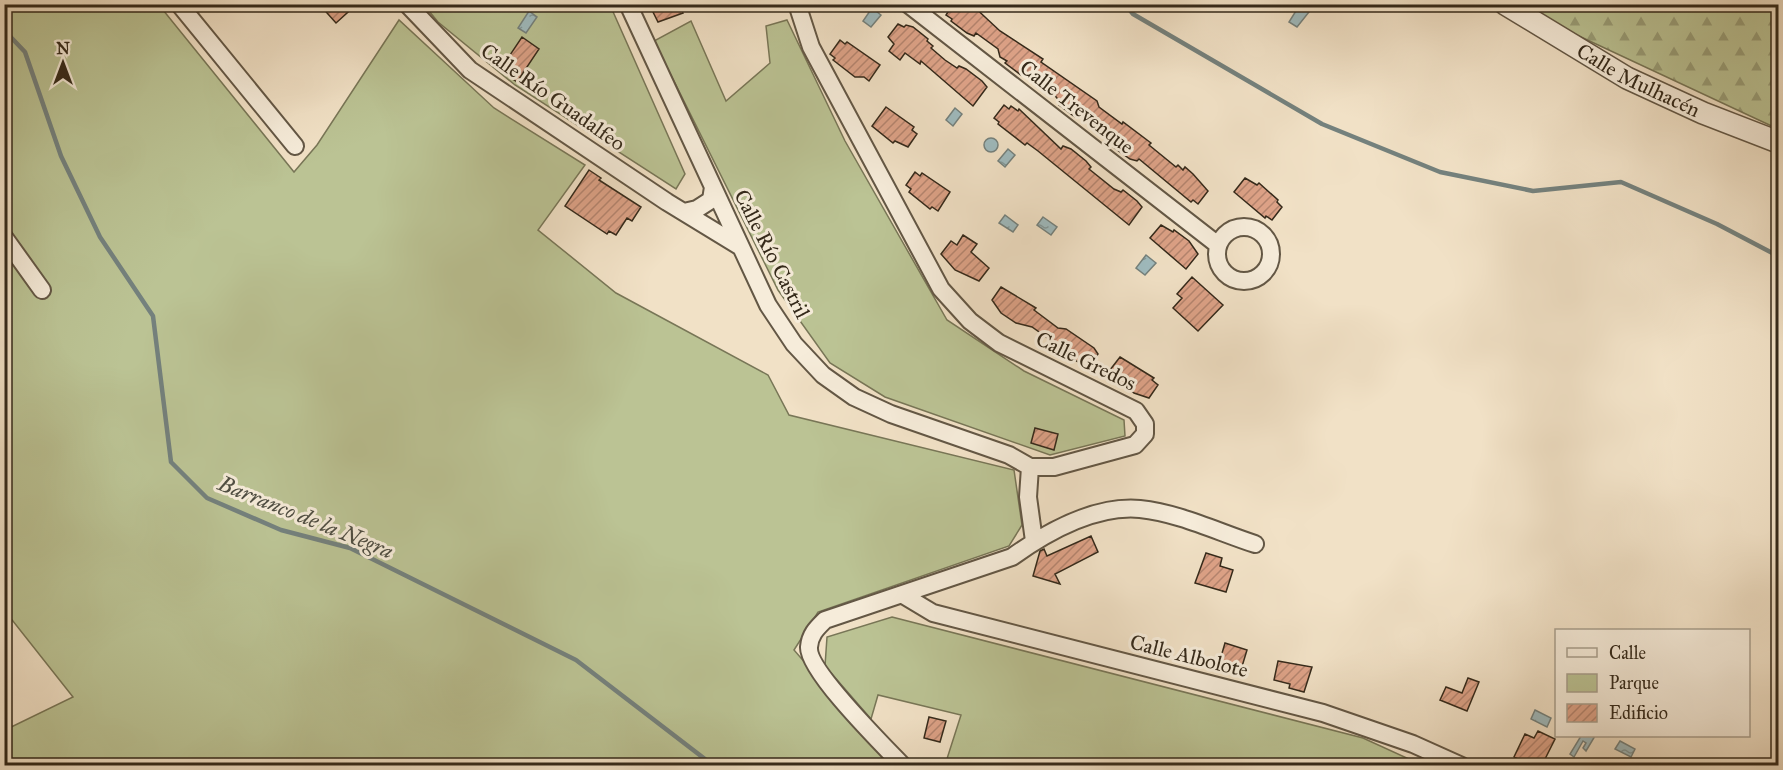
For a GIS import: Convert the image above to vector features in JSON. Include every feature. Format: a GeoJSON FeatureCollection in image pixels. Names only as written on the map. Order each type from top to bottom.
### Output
{"type":"FeatureCollection","features":[{"type":"Feature","properties":{"kind":"street"},"geometry":{"type":"LineString","coordinates":[[179,4],[295,146]]}},
{"type":"Feature","properties":{"kind":"street","name":"Calle Río Guadalfeo"},"geometry":{"type":"LineString","coordinates":[[407,4],[470,70],[739,246]]}},
{"type":"Feature","properties":{"kind":"street","name":"Calle Río Castril"},"geometry":{"type":"LineString","coordinates":[[627,4],[739,246],[768,305],[794,344],[823,375],[854,397],[891,414],[1009,455],[1030,467]]}},
{"type":"Feature","properties":{"kind":"street","name":"Calle Gredos"},"geometry":{"type":"LineString","coordinates":[[797,4],[811,47],[941,289],[970,321],[999,343],[1136,411],[1145,424],[1144,434],[1135,445],[1054,467],[1030,467]]}},
{"type":"Feature","properties":{"kind":"street","name":"Calle Trevenque"},"geometry":{"type":"LineString","coordinates":[[908,4],[1218,245]]}},
{"type":"Feature","properties":{"kind":"street","name":"Calle Mulhacén"},"geometry":{"type":"LineString","coordinates":[[1505,4],[1627,78],[1702,113],[1779,142]]}},
{"type":"Feature","properties":{"kind":"street"},"geometry":{"type":"LineString","coordinates":[[684,212],[697,209],[711,200],[712,187]]}},
{"type":"Feature","properties":{"kind":"street"},"geometry":{"type":"LineString","coordinates":[[4,237],[42,290]]}},
{"type":"Feature","properties":{"kind":"street"},"geometry":{"type":"LineString","coordinates":[[1030,467],[1028,496],[1034,541]]}},
{"type":"Feature","properties":{"kind":"street"},"geometry":{"type":"LineString","coordinates":[[903,765],[817,669],[808,649],[813,632],[825,620],[903,596],[1012,557],[1034,541],[1082,519],[1117,510],[1139,509],[1167,514],[1255,544]]}},
{"type":"Feature","properties":{"kind":"street","name":"Calle Albolote"},"geometry":{"type":"LineString","coordinates":[[903,596],[933,613],[1323,713],[1413,744],[1462,765]]}},
{"type":"Feature","properties":{"kind":"green space"},"geometry":{"type":"Polygon","coordinates":[[[1522,4],[1778,5],[1778,129],[1521,9],[1522,4]]]}},
{"type":"Feature","properties":{"kind":"green space"},"geometry":{"type":"Polygon","coordinates":[[[5,5],[159,5],[294,172],[317,145],[399,20],[494,108],[585,165],[538,230],[616,293],[768,375],[789,415],[1014,470],[1022,525],[1009,546],[818,612],[794,650],[893,765],[5,765],[5,730],[73,697],[5,611],[5,5]]]}},
{"type":"Feature","properties":{"kind":"green space"},"geometry":{"type":"Polygon","coordinates":[[[424,5],[610,5],[685,174],[676,189],[515,85],[438,22],[424,5]]]}},
{"type":"Feature","properties":{"kind":"green space"},"geometry":{"type":"Polygon","coordinates":[[[787,20],[845,141],[947,320],[1024,371],[1124,420],[1125,436],[1050,455],[885,397],[830,363],[778,290],[654,41],[691,21],[726,101],[770,63],[766,26],[787,20]]]}},
{"type":"Feature","properties":{"kind":"green space"},"geometry":{"type":"Polygon","coordinates":[[[892,617],[1363,738],[1422,765],[945,765],[961,715],[878,695],[871,719],[825,666],[827,637],[892,617]]]}},
{"type":"Feature","properties":{"kind":"water"},"geometry":{"type":"Polygon","coordinates":[[[1299,6],[1309,12],[1297,27],[1289,22],[1299,6]]]}},
{"type":"Feature","properties":{"kind":"water"},"geometry":{"type":"Polygon","coordinates":[[[872,8],[881,15],[871,27],[863,21],[872,8]]]}},
{"type":"Feature","properties":{"kind":"water"},"geometry":{"type":"Polygon","coordinates":[[[529,11],[537,17],[526,33],[518,28],[529,11]]]}},
{"type":"Feature","properties":{"kind":"water"},"geometry":{"type":"Polygon","coordinates":[[[955,108],[962,114],[953,126],[946,120],[955,108]]]}},
{"type":"Feature","properties":{"kind":"water"},"geometry":{"type":"Polygon","coordinates":[[[991,138],[996,140],[998,145],[996,150],[991,152],[986,150],[984,145],[986,140],[991,138]]]}},
{"type":"Feature","properties":{"kind":"water"},"geometry":{"type":"Polygon","coordinates":[[[1008,149],[1015,155],[1005,167],[998,161],[1008,149]]]}},
{"type":"Feature","properties":{"kind":"water"},"geometry":{"type":"Polygon","coordinates":[[[1005,215],[1018,225],[1013,232],[999,223],[1005,215]]]}},
{"type":"Feature","properties":{"kind":"water"},"geometry":{"type":"Polygon","coordinates":[[[1043,217],[1057,227],[1051,235],[1037,225],[1043,217]]]}},
{"type":"Feature","properties":{"kind":"water"},"geometry":{"type":"Polygon","coordinates":[[[1146,255],[1156,263],[1145,275],[1136,268],[1146,255]]]}},
{"type":"Feature","properties":{"kind":"water"},"geometry":{"type":"Polygon","coordinates":[[[1535,710],[1551,718],[1547,727],[1531,719],[1535,710]]]}},
{"type":"Feature","properties":{"kind":"water"},"geometry":{"type":"Polygon","coordinates":[[[1580,737],[1594,737],[1586,751],[1583,748],[1586,743],[1583,741],[1574,757],[1570,754],[1580,737]]]}},
{"type":"Feature","properties":{"kind":"water"},"geometry":{"type":"Polygon","coordinates":[[[1620,741],[1635,749],[1631,757],[1615,749],[1620,741]]]}},
{"type":"Feature","properties":{"kind":"building"},"geometry":{"type":"Polygon","coordinates":[[[319,4],[357,4],[336,23],[319,4]]]}},
{"type":"Feature","properties":{"kind":"building"},"geometry":{"type":"Polygon","coordinates":[[[649,4],[679,4],[683,13],[658,22],[649,4]]]}},
{"type":"Feature","properties":{"kind":"building"},"geometry":{"type":"Polygon","coordinates":[[[936,4],[971,4],[1000,31],[1043,59],[1041,62],[1097,101],[1099,107],[1122,124],[1123,122],[1151,143],[1149,145],[1176,167],[1178,165],[1183,170],[1185,167],[1208,191],[1198,204],[1193,200],[1191,202],[1139,159],[1137,161],[1130,159],[1113,147],[1115,145],[1109,140],[1107,133],[1085,117],[1083,119],[1077,115],[1075,117],[1059,105],[1061,103],[1052,92],[1031,75],[1029,78],[1021,75],[1005,63],[1007,61],[1000,57],[998,49],[976,33],[974,36],[967,33],[951,21],[952,19],[946,15],[948,12],[936,4]]]}},
{"type":"Feature","properties":{"kind":"building"},"geometry":{"type":"Polygon","coordinates":[[[898,24],[913,27],[928,39],[927,41],[933,46],[931,48],[945,60],[957,68],[959,66],[966,69],[982,81],[987,87],[973,106],[921,61],[920,64],[905,53],[900,60],[889,51],[894,44],[888,37],[898,24]]]}},
{"type":"Feature","properties":{"kind":"building"},"geometry":{"type":"Polygon","coordinates":[[[522,37],[539,49],[517,82],[500,70],[522,37]]]}},
{"type":"Feature","properties":{"kind":"building"},"geometry":{"type":"Polygon","coordinates":[[[840,40],[845,44],[847,42],[880,65],[869,81],[864,77],[855,77],[833,60],[835,58],[830,54],[840,40]]]}},
{"type":"Feature","properties":{"kind":"building"},"geometry":{"type":"Polygon","coordinates":[[[1004,105],[1009,109],[1011,106],[1018,111],[1019,109],[1061,149],[1063,146],[1071,149],[1086,161],[1091,167],[1089,169],[1114,189],[1121,192],[1123,190],[1137,201],[1142,207],[1129,225],[1038,151],[1027,143],[1025,145],[998,124],[999,122],[994,118],[1004,105]]]}},
{"type":"Feature","properties":{"kind":"building"},"geometry":{"type":"Polygon","coordinates":[[[886,107],[914,127],[912,130],[917,134],[908,147],[895,141],[893,143],[872,126],[886,107]]]}},
{"type":"Feature","properties":{"kind":"building"},"geometry":{"type":"Polygon","coordinates":[[[589,170],[601,178],[599,180],[641,207],[632,221],[627,218],[616,235],[609,231],[607,234],[565,206],[589,170]]]}},
{"type":"Feature","properties":{"kind":"building"},"geometry":{"type":"Polygon","coordinates":[[[915,172],[920,176],[922,173],[950,192],[938,211],[932,207],[930,209],[909,192],[911,189],[906,185],[915,172]]]}},
{"type":"Feature","properties":{"kind":"building"},"geometry":{"type":"Polygon","coordinates":[[[1245,178],[1257,185],[1259,183],[1278,200],[1277,202],[1282,207],[1272,220],[1266,216],[1265,218],[1234,192],[1245,178]]]}},
{"type":"Feature","properties":{"kind":"building"},"geometry":{"type":"Polygon","coordinates":[[[1161,225],[1173,232],[1174,230],[1189,241],[1198,254],[1186,269],[1150,238],[1161,225]]]}},
{"type":"Feature","properties":{"kind":"building"},"geometry":{"type":"Polygon","coordinates":[[[963,235],[977,244],[971,252],[989,268],[979,281],[955,270],[941,254],[951,241],[957,245],[963,235]]]}},
{"type":"Feature","properties":{"kind":"building"},"geometry":{"type":"Polygon","coordinates":[[[1192,277],[1223,305],[1198,331],[1173,308],[1182,298],[1177,294],[1192,277]]]}},
{"type":"Feature","properties":{"kind":"building"},"geometry":{"type":"Polygon","coordinates":[[[1001,287],[1036,308],[1034,310],[1058,328],[1066,329],[1094,348],[1098,354],[1088,367],[1059,352],[1054,346],[1056,344],[1032,327],[1016,323],[1001,313],[992,300],[1001,287]]]}},
{"type":"Feature","properties":{"kind":"building"},"geometry":{"type":"Polygon","coordinates":[[[1120,357],[1154,378],[1152,380],[1158,385],[1149,398],[1134,393],[1114,377],[1116,375],[1110,370],[1120,357]]]}},
{"type":"Feature","properties":{"kind":"building"},"geometry":{"type":"Polygon","coordinates":[[[1035,428],[1058,434],[1054,450],[1031,443],[1035,428]]]}},
{"type":"Feature","properties":{"kind":"building"},"geometry":{"type":"Polygon","coordinates":[[[1091,536],[1098,552],[1055,574],[1060,584],[1033,576],[1040,551],[1044,549],[1047,556],[1091,536]]]}},
{"type":"Feature","properties":{"kind":"building"},"geometry":{"type":"Polygon","coordinates":[[[1206,553],[1222,558],[1220,566],[1233,570],[1226,592],[1195,583],[1206,553]]]}},
{"type":"Feature","properties":{"kind":"building"},"geometry":{"type":"Polygon","coordinates":[[[1225,643],[1247,650],[1240,673],[1218,667],[1225,643]]]}},
{"type":"Feature","properties":{"kind":"building"},"geometry":{"type":"Polygon","coordinates":[[[1278,661],[1312,667],[1304,692],[1289,688],[1290,684],[1274,680],[1278,661]]]}},
{"type":"Feature","properties":{"kind":"building"},"geometry":{"type":"Polygon","coordinates":[[[1468,678],[1479,682],[1467,711],[1440,700],[1446,687],[1462,693],[1468,678]]]}},
{"type":"Feature","properties":{"kind":"building"},"geometry":{"type":"Polygon","coordinates":[[[929,717],[946,721],[940,742],[924,738],[929,717]]]}},
{"type":"Feature","properties":{"kind":"building"},"geometry":{"type":"Polygon","coordinates":[[[1538,731],[1555,739],[1543,763],[1534,759],[1531,765],[1514,757],[1525,734],[1534,738],[1538,731]]]}},
{"type":"Feature","properties":{"kind":"waterway"},"geometry":{"type":"LineString","coordinates":[[1125,4],[1133,14],[1322,124],[1440,172],[1533,191],[1621,182],[1717,224],[1778,256]]}},
{"type":"Feature","properties":{"kind":"waterway","name":"Barranco de la Negra"},"geometry":{"type":"LineString","coordinates":[[4,30],[25,52],[61,156],[100,237],[153,316],[171,462],[207,498],[281,530],[350,548],[576,660],[714,766]]}}]}
